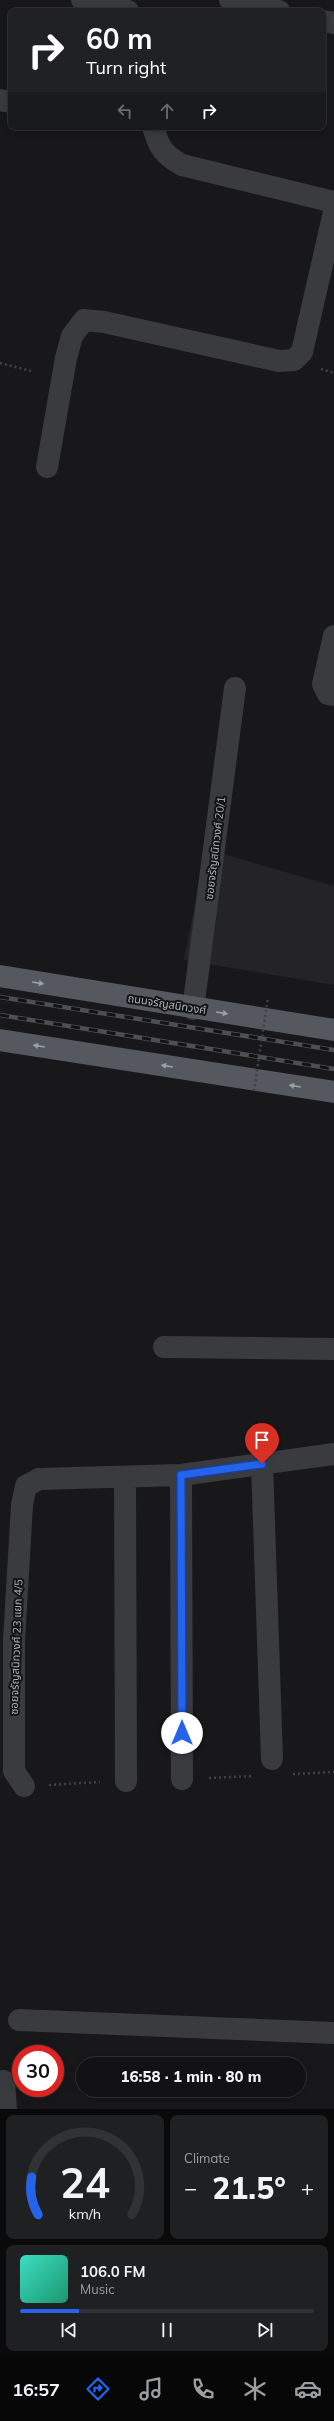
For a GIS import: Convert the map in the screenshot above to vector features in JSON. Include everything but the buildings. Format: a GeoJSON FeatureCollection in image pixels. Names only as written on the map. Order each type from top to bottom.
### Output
{"type":"FeatureCollection","features":[{"type":"Feature","properties":{"kind":"main road","name":"ถนนจรัญสนิทวงศ์"},"geometry":{"type":"LineString","coordinates":[[0,976],[334,1030]]}},
{"type":"Feature","properties":{"kind":"main road"},"geometry":{"type":"LineString","coordinates":[[0,1040],[334,1092]]}},
{"type":"Feature","properties":{"kind":"street"},"geometry":{"type":"LineString","coordinates":[[82,0],[115,8]]}},
{"type":"Feature","properties":{"kind":"street"},"geometry":{"type":"LineString","coordinates":[[230,0],[266,8]]}},
{"type":"Feature","properties":{"kind":"street"},"geometry":{"type":"LineString","coordinates":[[154,130],[157,140],[166,156],[182,166],[334,202]]}},
{"type":"Feature","properties":{"kind":"street"},"geometry":{"type":"LineString","coordinates":[[47,468],[66,358],[72,336],[84,320],[104,322],[279,361],[294,360],[302,352],[334,212]]}},
{"type":"Feature","properties":{"kind":"street"},"geometry":{"type":"LineString","coordinates":[[334,636],[323,684],[328,694],[334,695]]}},
{"type":"Feature","properties":{"kind":"street","name":"ซอยจรัญสนิทวงศ์ 20/1"},"geometry":{"type":"LineString","coordinates":[[193,1008],[235,688]]}},
{"type":"Feature","properties":{"kind":"street"},"geometry":{"type":"LineString","coordinates":[[164,1347],[334,1349]]}},
{"type":"Feature","properties":{"kind":"street"},"geometry":{"type":"LineString","coordinates":[[126,1781],[125,1478],[181,1475],[334,1454]]}},
{"type":"Feature","properties":{"kind":"street"},"geometry":{"type":"LineString","coordinates":[[262,1464],[272,1759]]}},
{"type":"Feature","properties":{"kind":"street"},"geometry":{"type":"LineString","coordinates":[[181,1475],[182,1779]]}},
{"type":"Feature","properties":{"kind":"street","name":"ซอยจรัญสนิทวงศ์ 23 แยก 4/5"},"geometry":{"type":"LineString","coordinates":[[24,1786],[14,1771],[14,1641],[22,1506],[26,1486],[39,1480],[125,1478]]}},
{"type":"Feature","properties":{"kind":"street"},"geometry":{"type":"LineString","coordinates":[[19,2020],[334,2033]]}},
{"type":"Feature","properties":{"kind":"street"},"geometry":{"type":"LineString","coordinates":[[4,2082],[6,2109]]}},
{"type":"Feature","properties":{"kind":"path"},"geometry":{"type":"LineString","coordinates":[[0,363],[31,371]]}},
{"type":"Feature","properties":{"kind":"path"},"geometry":{"type":"LineString","coordinates":[[254,1091],[268,997]]}},
{"type":"Feature","properties":{"kind":"shaded area"},"geometry":{"type":"Polygon","coordinates":[[[206,849],[334,886],[334,985],[184,960],[206,849]]]}},
{"type":"Feature","properties":{"kind":"railway"},"geometry":{"type":"LineString","coordinates":[[0,997],[334,1050]]}},
{"type":"Feature","properties":{"kind":"railway"},"geometry":{"type":"LineString","coordinates":[[0,1015],[334,1069]]}},
{"type":"Feature","properties":{"kind":"route"},"geometry":{"type":"LineString","coordinates":[[182,1733],[181,1475],[262,1464]]}}]}
